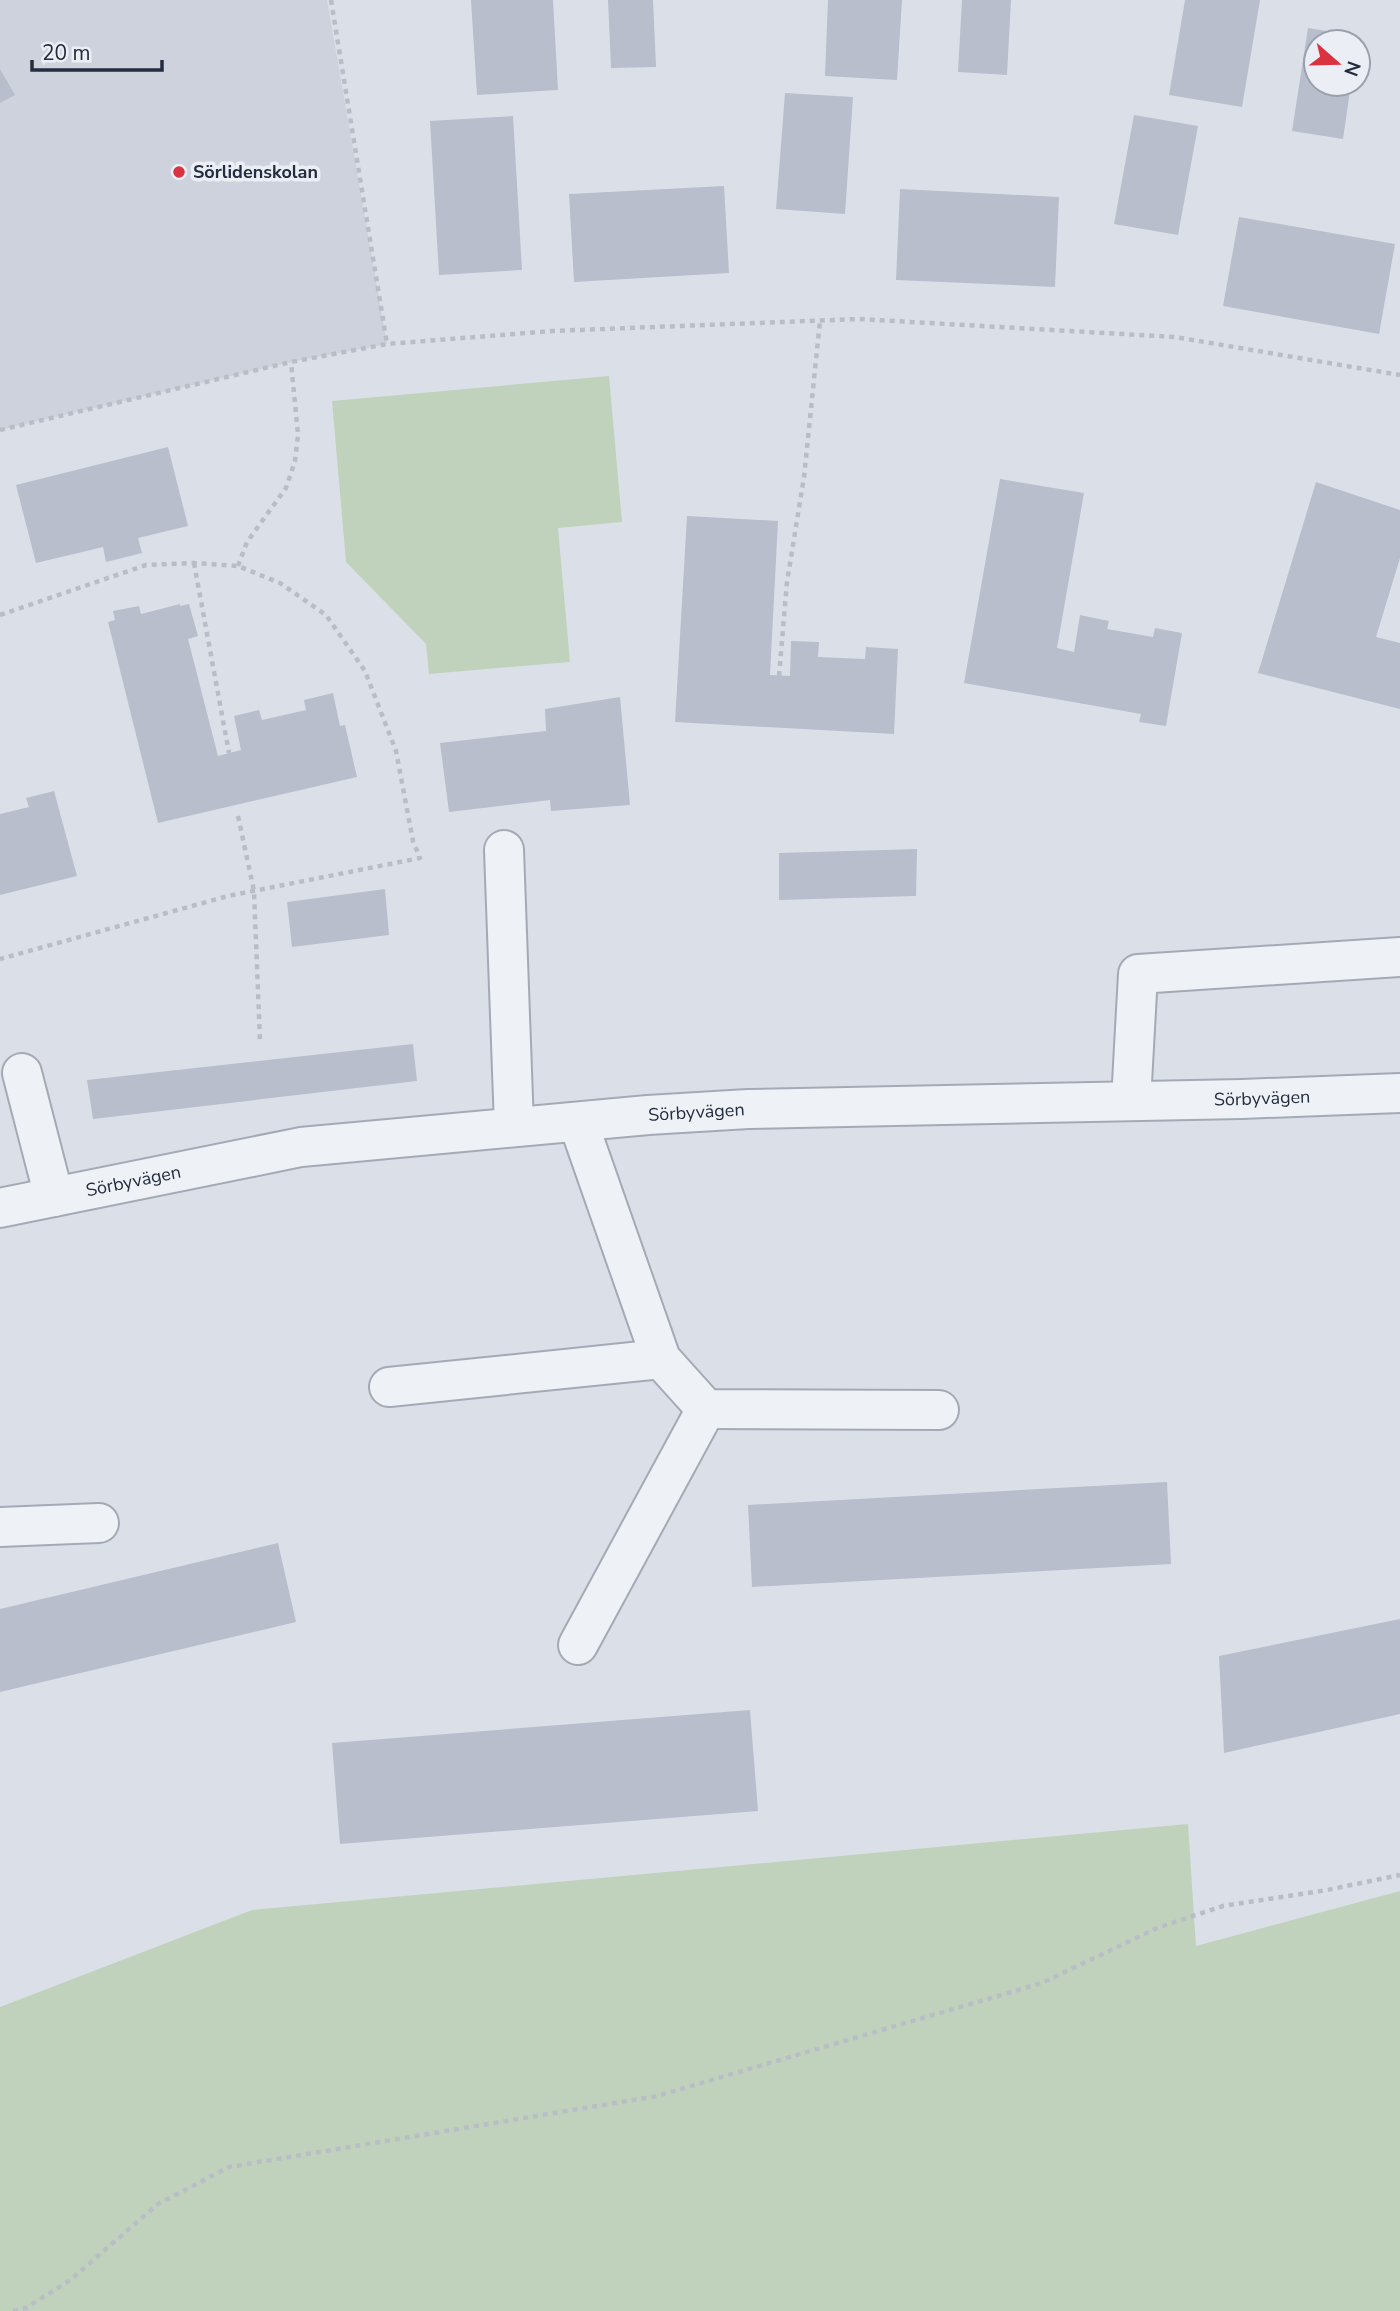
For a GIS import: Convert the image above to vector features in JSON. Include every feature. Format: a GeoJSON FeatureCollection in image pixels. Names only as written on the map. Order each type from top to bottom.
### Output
{"type":"FeatureCollection","features":[{"type":"Feature","properties":{"kind":"street"},"geometry":{"type":"LineString","coordinates":[[504,850],[514,1126]]}},
{"type":"Feature","properties":{"kind":"street"},"geometry":{"type":"LineString","coordinates":[[1132,1101],[1138,974],[1400,957]]}},
{"type":"Feature","properties":{"kind":"street"},"geometry":{"type":"LineString","coordinates":[[22,1073],[54,1197]]}},
{"type":"Feature","properties":{"kind":"street","name":"Sörbyvägen"},"geometry":{"type":"LineString","coordinates":[[0,1208],[301,1147],[514,1126],[748,1109],[1400,1093]]}},
{"type":"Feature","properties":{"kind":"street"},"geometry":{"type":"LineString","coordinates":[[578,1122],[661,1359],[706,1409],[939,1410]]}},
{"type":"Feature","properties":{"kind":"street"},"geometry":{"type":"LineString","coordinates":[[389,1387],[661,1359]]}},
{"type":"Feature","properties":{"kind":"street"},"geometry":{"type":"LineString","coordinates":[[578,1645],[706,1409]]}},
{"type":"Feature","properties":{"kind":"street"},"geometry":{"type":"LineString","coordinates":[[0,1527],[99,1523]]}},
{"type":"Feature","properties":{"kind":"path"},"geometry":{"type":"LineString","coordinates":[[331,0],[387,344]]}},
{"type":"Feature","properties":{"kind":"path"},"geometry":{"type":"LineString","coordinates":[[0,430],[292,362],[387,344],[552,331],[859,319],[1175,337],[1400,376]]}},
{"type":"Feature","properties":{"kind":"path"},"geometry":{"type":"LineString","coordinates":[[779,676],[787,582],[804,477],[820,321]]}},
{"type":"Feature","properties":{"kind":"path"},"geometry":{"type":"LineString","coordinates":[[238,566],[247,542],[286,488],[295,461],[298,435],[292,362]]}},
{"type":"Feature","properties":{"kind":"path"},"geometry":{"type":"LineString","coordinates":[[194,563],[229,753]]}},
{"type":"Feature","properties":{"kind":"path"},"geometry":{"type":"LineString","coordinates":[[0,615],[146,565],[194,563],[238,566],[280,583],[326,615],[365,671],[396,751],[413,841],[420,858],[254,891],[0,959]]}},
{"type":"Feature","properties":{"kind":"path"},"geometry":{"type":"LineString","coordinates":[[238,816],[254,891],[260,1041]]}},
{"type":"Feature","properties":{"kind":"path"},"geometry":{"type":"LineString","coordinates":[[13,2311],[34,2303],[69,2281],[158,2204],[229,2167],[657,2096],[1042,1983],[1157,1928],[1223,1906],[1327,1890],[1400,1875]]}},
{"type":"Feature","properties":{"kind":"path"},"geometry":{"type":"LineString","coordinates":[[31,2311],[34,2303]]}},
{"type":"Feature","properties":{"kind":"shaded area","name":"Sörlidenskolan"},"geometry":{"type":"Polygon","coordinates":[[[0,0],[327,0],[387,344],[291,362],[0,430],[0,0]]]}},
{"type":"Feature","properties":{"kind":"green space"},"geometry":{"type":"Polygon","coordinates":[[[609,376],[622,522],[558,528],[570,662],[429,674],[426,644],[346,562],[332,401],[609,376]]]}},
{"type":"Feature","properties":{"kind":"green space"},"geometry":{"type":"Polygon","coordinates":[[[1188,1824],[1196,1946],[1400,1891],[1400,2311],[0,2311],[0,2007],[252,1910],[1188,1824]]]}},
{"type":"Feature","properties":{"kind":"building"},"geometry":{"type":"Polygon","coordinates":[[[471,0],[553,0],[558,90],[477,95],[471,0]]]}},
{"type":"Feature","properties":{"kind":"building"},"geometry":{"type":"Polygon","coordinates":[[[608,0],[653,0],[656,67],[611,68],[608,0]]]}},
{"type":"Feature","properties":{"kind":"building"},"geometry":{"type":"Polygon","coordinates":[[[828,0],[902,0],[897,80],[825,76],[828,0]]]}},
{"type":"Feature","properties":{"kind":"building"},"geometry":{"type":"Polygon","coordinates":[[[962,0],[1011,0],[1007,75],[958,72],[962,0]]]}},
{"type":"Feature","properties":{"kind":"building"},"geometry":{"type":"Polygon","coordinates":[[[1185,0],[1260,0],[1242,107],[1169,95],[1185,0]]]}},
{"type":"Feature","properties":{"kind":"building"},"geometry":{"type":"Polygon","coordinates":[[[1302,67],[1302,98],[1349,98],[1343,139],[1292,131],[1302,67]]]}},
{"type":"Feature","properties":{"kind":"building"},"geometry":{"type":"Polygon","coordinates":[[[0,69],[15,95],[0,103],[0,69]]]}},
{"type":"Feature","properties":{"kind":"building"},"geometry":{"type":"Polygon","coordinates":[[[785,93],[853,97],[845,214],[776,209],[785,93]]]}},
{"type":"Feature","properties":{"kind":"building"},"geometry":{"type":"Polygon","coordinates":[[[1134,115],[1198,126],[1178,235],[1114,224],[1134,115]]]}},
{"type":"Feature","properties":{"kind":"building"},"geometry":{"type":"Polygon","coordinates":[[[513,116],[522,270],[439,275],[430,121],[513,116]]]}},
{"type":"Feature","properties":{"kind":"building"},"geometry":{"type":"Polygon","coordinates":[[[724,186],[729,273],[574,282],[569,194],[724,186]]]}},
{"type":"Feature","properties":{"kind":"building"},"geometry":{"type":"Polygon","coordinates":[[[900,189],[1059,197],[1055,287],[896,280],[900,189]]]}},
{"type":"Feature","properties":{"kind":"building"},"geometry":{"type":"Polygon","coordinates":[[[1239,217],[1395,244],[1379,334],[1223,306],[1239,217]]]}},
{"type":"Feature","properties":{"kind":"building"},"geometry":{"type":"Polygon","coordinates":[[[168,447],[188,526],[138,538],[142,553],[106,562],[103,547],[36,563],[16,485],[168,447]]]}},
{"type":"Feature","properties":{"kind":"building"},"geometry":{"type":"Polygon","coordinates":[[[1000,479],[1084,493],[1057,648],[1074,652],[1080,615],[1109,621],[1107,629],[1153,637],[1155,628],[1182,633],[1166,726],[1139,722],[1141,714],[964,683],[1000,479]]]}},
{"type":"Feature","properties":{"kind":"building"},"geometry":{"type":"Polygon","coordinates":[[[1316,482],[1400,510],[1400,558],[1376,637],[1400,643],[1400,709],[1258,673],[1316,482]]]}},
{"type":"Feature","properties":{"kind":"building"},"geometry":{"type":"Polygon","coordinates":[[[687,516],[778,521],[770,675],[790,676],[791,641],[819,642],[818,657],[865,659],[866,647],[898,649],[894,734],[675,722],[687,516]]]}},
{"type":"Feature","properties":{"kind":"building"},"geometry":{"type":"Polygon","coordinates":[[[189,604],[198,636],[188,639],[218,756],[241,750],[234,716],[259,710],[262,720],[306,710],[304,700],[333,693],[340,726],[345,725],[357,777],[158,823],[108,622],[115,620],[113,611],[139,606],[141,614],[189,604]]]}},
{"type":"Feature","properties":{"kind":"building"},"geometry":{"type":"Polygon","coordinates":[[[620,697],[630,805],[551,811],[550,800],[449,812],[440,743],[546,731],[545,709],[620,697]]]}},
{"type":"Feature","properties":{"kind":"building"},"geometry":{"type":"Polygon","coordinates":[[[54,791],[77,876],[0,895],[0,814],[29,807],[26,798],[54,791]]]}},
{"type":"Feature","properties":{"kind":"building"},"geometry":{"type":"Polygon","coordinates":[[[917,849],[916,896],[779,900],[779,853],[917,849]]]}},
{"type":"Feature","properties":{"kind":"building"},"geometry":{"type":"Polygon","coordinates":[[[385,889],[389,935],[292,947],[287,902],[385,889]]]}},
{"type":"Feature","properties":{"kind":"building"},"geometry":{"type":"Polygon","coordinates":[[[413,1044],[417,1081],[93,1119],[87,1080],[413,1044]]]}},
{"type":"Feature","properties":{"kind":"building"},"geometry":{"type":"Polygon","coordinates":[[[1167,1482],[1171,1564],[752,1587],[748,1505],[1167,1482]]]}},
{"type":"Feature","properties":{"kind":"building"},"geometry":{"type":"Polygon","coordinates":[[[278,1543],[296,1622],[0,1692],[0,1609],[278,1543]]]}},
{"type":"Feature","properties":{"kind":"building"},"geometry":{"type":"Polygon","coordinates":[[[1400,1619],[1400,1714],[1224,1753],[1219,1656],[1400,1619]]]}},
{"type":"Feature","properties":{"kind":"building"},"geometry":{"type":"Polygon","coordinates":[[[750,1710],[758,1811],[340,1844],[332,1743],[750,1710]]]}},
{"type":"Feature","properties":{"kind":"place","name":"Sörlidenskolan"},"geometry":{"type":"Point","coordinates":[179,172]}}]}
